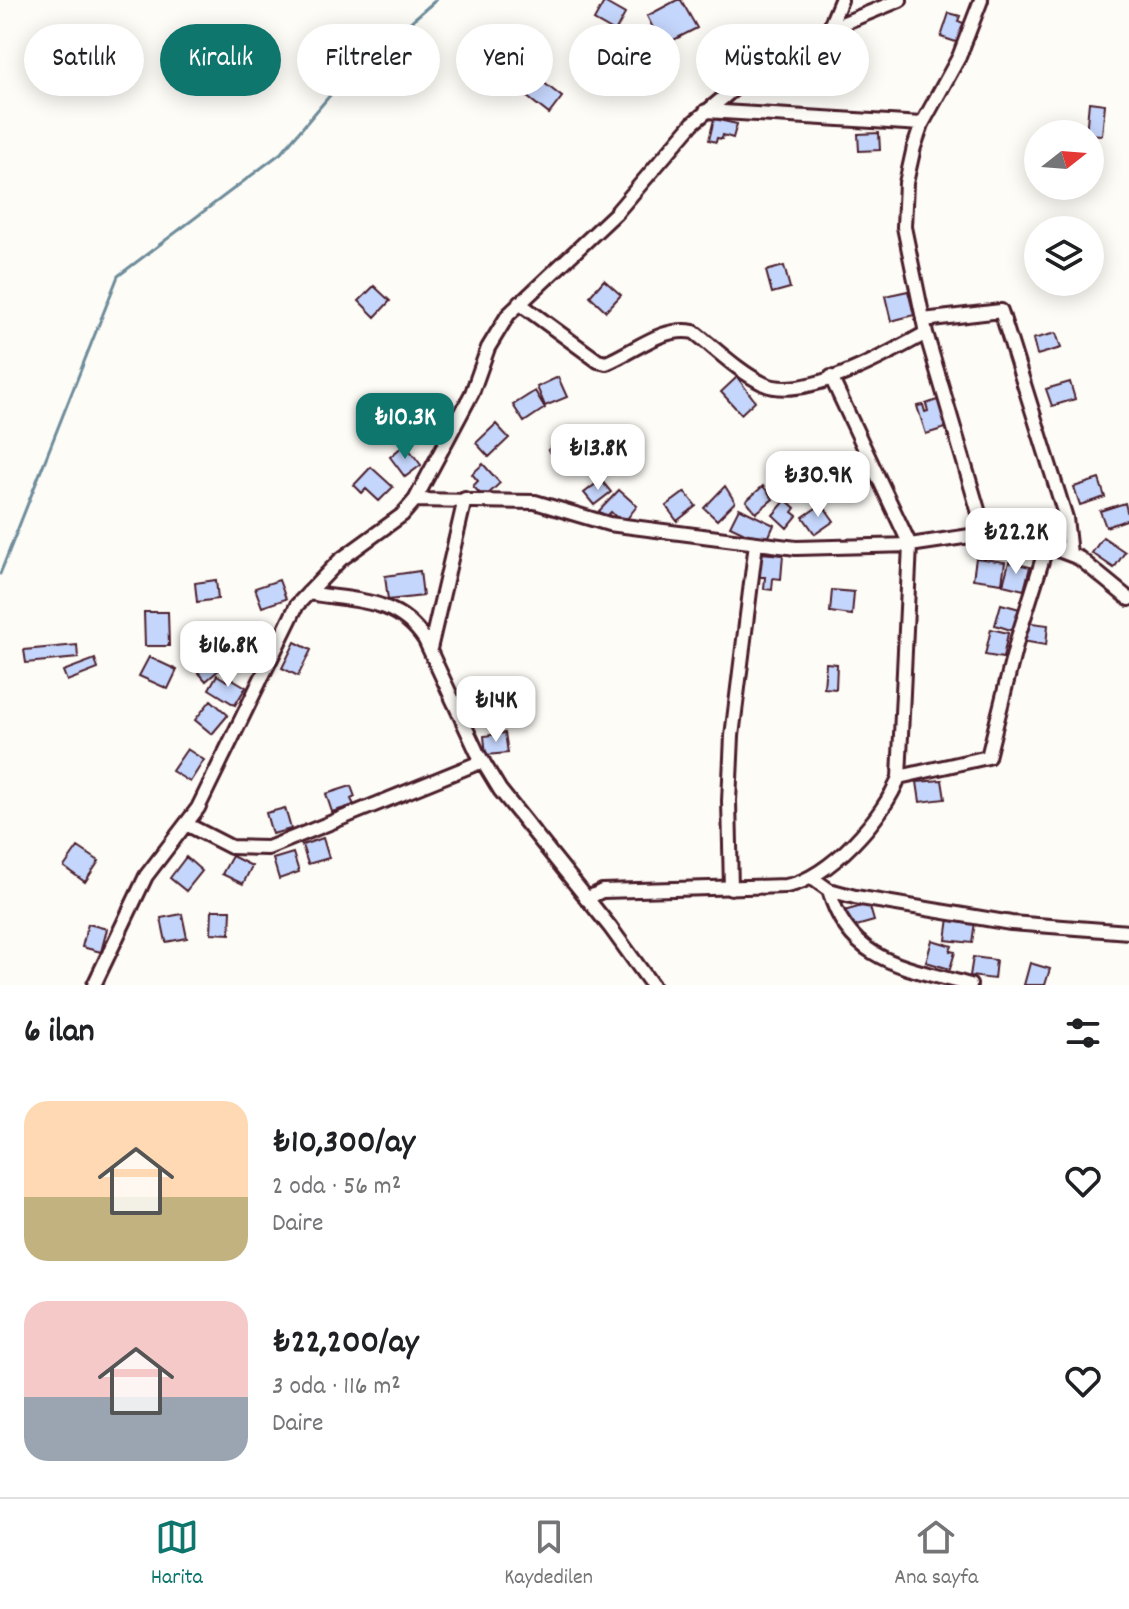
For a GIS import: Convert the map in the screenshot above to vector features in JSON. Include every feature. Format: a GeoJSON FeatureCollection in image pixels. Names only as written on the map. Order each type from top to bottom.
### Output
{"type":"FeatureCollection","features":[{"type":"Feature","properties":{"kind":"street"},"geometry":{"type":"LineString","coordinates":[[831,24],[841,0]]}},
{"type":"Feature","properties":{"kind":"street"},"geometry":{"type":"LineString","coordinates":[[841,24],[900,0]]}},
{"type":"Feature","properties":{"kind":"street"},"geometry":{"type":"LineString","coordinates":[[981,0],[959,57],[922,124],[908,167],[904,227],[925,326],[986,537]]}},
{"type":"Feature","properties":{"kind":"street"},"geometry":{"type":"LineString","coordinates":[[94,985],[146,876],[198,808],[297,605],[340,560],[402,515],[415,500],[472,393],[488,348],[519,303],[616,213],[706,111],[725,96]]}},
{"type":"Feature","properties":{"kind":"street"},"geometry":{"type":"LineString","coordinates":[[706,111],[922,124]]}},
{"type":"Feature","properties":{"kind":"street"},"geometry":{"type":"LineString","coordinates":[[519,303],[598,361],[606,363],[668,332],[682,330],[694,332],[762,383],[779,389],[831,377],[893,351],[925,326],[1001,311],[1066,518],[1070,554]]}},
{"type":"Feature","properties":{"kind":"street"},"geometry":{"type":"LineString","coordinates":[[586,899],[602,891],[786,886],[812,878],[877,816],[899,777],[910,545],[831,377]]}},
{"type":"Feature","properties":{"kind":"street"},"geometry":{"type":"LineString","coordinates":[[430,649],[465,499]]}},
{"type":"Feature","properties":{"kind":"street"},"geometry":{"type":"LineString","coordinates":[[415,500],[535,502],[609,524],[796,548],[910,545],[986,537],[1032,540],[1070,554],[1129,599]]}},
{"type":"Feature","properties":{"kind":"street"},"geometry":{"type":"LineString","coordinates":[[731,888],[729,801],[732,736],[756,543]]}},
{"type":"Feature","properties":{"kind":"street"},"geometry":{"type":"LineString","coordinates":[[899,777],[988,757],[1018,637],[1047,545]]}},
{"type":"Feature","properties":{"kind":"street"},"geometry":{"type":"LineString","coordinates":[[308,593],[390,607],[415,626],[430,649],[500,790],[652,985]]}},
{"type":"Feature","properties":{"kind":"street"},"geometry":{"type":"LineString","coordinates":[[186,824],[231,847],[268,848],[483,761]]}},
{"type":"Feature","properties":{"kind":"street"},"geometry":{"type":"LineString","coordinates":[[812,878],[829,890],[855,897],[1011,923],[1129,932]]}},
{"type":"Feature","properties":{"kind":"street"},"geometry":{"type":"LineString","coordinates":[[829,890],[836,916],[843,926],[883,960],[970,985]]}},
{"type":"Feature","properties":{"kind":"building"},"geometry":{"type":"Polygon","coordinates":[[[681,0],[696,29],[680,37],[680,24],[651,24],[647,16],[681,0]]]}},
{"type":"Feature","properties":{"kind":"building"},"geometry":{"type":"Polygon","coordinates":[[[604,2],[625,14],[619,24],[601,24],[594,20],[604,2]]]}},
{"type":"Feature","properties":{"kind":"building"},"geometry":{"type":"Polygon","coordinates":[[[949,13],[960,16],[958,21],[968,25],[962,44],[941,37],[949,13]]]}},
{"type":"Feature","properties":{"kind":"building"},"geometry":{"type":"Polygon","coordinates":[[[553,90],[562,97],[549,114],[526,96],[553,96],[553,90]]]}},
{"type":"Feature","properties":{"kind":"building"},"geometry":{"type":"Polygon","coordinates":[[[1089,102],[1105,104],[1103,120],[1087,120],[1089,102]]]}},
{"type":"Feature","properties":{"kind":"building"},"geometry":{"type":"Polygon","coordinates":[[[714,119],[737,124],[733,138],[723,135],[716,142],[709,140],[714,119]]]}},
{"type":"Feature","properties":{"kind":"building"},"geometry":{"type":"Polygon","coordinates":[[[879,133],[880,150],[859,151],[858,134],[879,133]]]}},
{"type":"Feature","properties":{"kind":"building"},"geometry":{"type":"Polygon","coordinates":[[[784,266],[790,288],[772,293],[766,271],[784,266]]]}},
{"type":"Feature","properties":{"kind":"building"},"geometry":{"type":"Polygon","coordinates":[[[604,280],[621,295],[606,311],[590,296],[604,280]]]}},
{"type":"Feature","properties":{"kind":"building"},"geometry":{"type":"Polygon","coordinates":[[[374,286],[390,301],[375,317],[359,301],[374,286]]]}},
{"type":"Feature","properties":{"kind":"building"},"geometry":{"type":"Polygon","coordinates":[[[908,291],[914,315],[891,321],[885,296],[908,291]]]}},
{"type":"Feature","properties":{"kind":"building"},"geometry":{"type":"Polygon","coordinates":[[[1056,333],[1061,348],[1037,355],[1033,339],[1056,333]]]}},
{"type":"Feature","properties":{"kind":"building"},"geometry":{"type":"Polygon","coordinates":[[[558,377],[567,397],[545,406],[537,387],[558,377]]]}},
{"type":"Feature","properties":{"kind":"building"},"geometry":{"type":"Polygon","coordinates":[[[737,377],[755,401],[741,414],[721,392],[737,377]]]}},
{"type":"Feature","properties":{"kind":"building"},"geometry":{"type":"Polygon","coordinates":[[[1070,382],[1075,399],[1052,406],[1046,389],[1070,382]]]}},
{"type":"Feature","properties":{"kind":"building"},"geometry":{"type":"Polygon","coordinates":[[[535,391],[545,408],[524,422],[513,405],[535,391]]]}},
{"type":"Feature","properties":{"kind":"building"},"geometry":{"type":"Polygon","coordinates":[[[943,398],[952,426],[926,434],[917,406],[923,405],[925,412],[928,411],[926,404],[943,398]]]}},
{"type":"Feature","properties":{"kind":"building"},"geometry":{"type":"Polygon","coordinates":[[[496,424],[509,438],[489,457],[476,443],[496,424]]]}},
{"type":"Feature","properties":{"kind":"building"},"geometry":{"type":"Polygon","coordinates":[[[564,433],[578,446],[561,463],[548,450],[564,433]]]}},
{"type":"Feature","properties":{"kind":"building"},"geometry":{"type":"Polygon","coordinates":[[[405,444],[421,465],[405,477],[390,457],[405,444]]]}},
{"type":"Feature","properties":{"kind":"building"},"geometry":{"type":"Polygon","coordinates":[[[811,463],[829,478],[820,490],[802,475],[811,463]]]}},
{"type":"Feature","properties":{"kind":"building"},"geometry":{"type":"Polygon","coordinates":[[[483,464],[500,483],[484,498],[473,486],[478,481],[472,474],[483,464]]]}},
{"type":"Feature","properties":{"kind":"building"},"geometry":{"type":"Polygon","coordinates":[[[371,467],[393,487],[379,501],[366,489],[362,493],[354,485],[371,467]]]}},
{"type":"Feature","properties":{"kind":"building"},"geometry":{"type":"Polygon","coordinates":[[[1099,479],[1105,497],[1080,505],[1074,487],[1099,479]]]}},
{"type":"Feature","properties":{"kind":"building"},"geometry":{"type":"Polygon","coordinates":[[[601,480],[611,492],[594,505],[584,493],[601,480]]]}},
{"type":"Feature","properties":{"kind":"building"},"geometry":{"type":"Polygon","coordinates":[[[725,486],[735,502],[717,520],[704,508],[725,486]]]}},
{"type":"Feature","properties":{"kind":"building"},"geometry":{"type":"Polygon","coordinates":[[[763,486],[773,499],[756,513],[746,501],[763,486]]]}},
{"type":"Feature","properties":{"kind":"building"},"geometry":{"type":"Polygon","coordinates":[[[619,490],[637,506],[623,524],[611,512],[606,517],[599,511],[619,490]]]}},
{"type":"Feature","properties":{"kind":"building"},"geometry":{"type":"Polygon","coordinates":[[[685,492],[696,506],[677,521],[666,506],[685,492]]]}},
{"type":"Feature","properties":{"kind":"building"},"geometry":{"type":"Polygon","coordinates":[[[786,500],[795,508],[792,512],[797,516],[787,528],[773,515],[786,500]]]}},
{"type":"Feature","properties":{"kind":"building"},"geometry":{"type":"Polygon","coordinates":[[[1125,503],[1129,519],[1106,527],[1100,511],[1125,503]]]}},
{"type":"Feature","properties":{"kind":"building"},"geometry":{"type":"Polygon","coordinates":[[[822,504],[834,521],[815,534],[803,517],[822,504]]]}},
{"type":"Feature","properties":{"kind":"building"},"geometry":{"type":"Polygon","coordinates":[[[739,508],[774,525],[766,543],[730,526],[739,508]]]}},
{"type":"Feature","properties":{"kind":"building"},"geometry":{"type":"Polygon","coordinates":[[[1103,537],[1125,552],[1114,568],[1092,553],[1103,537]]]}},
{"type":"Feature","properties":{"kind":"building"},"geometry":{"type":"Polygon","coordinates":[[[760,553],[783,555],[781,579],[773,578],[772,590],[764,589],[765,577],[758,577],[760,553]]]}},
{"type":"Feature","properties":{"kind":"building"},"geometry":{"type":"Polygon","coordinates":[[[976,558],[1005,562],[1002,583],[973,579],[976,558]]]}},
{"type":"Feature","properties":{"kind":"building"},"geometry":{"type":"Polygon","coordinates":[[[1009,562],[1030,567],[1024,590],[1003,585],[1009,562]]]}},
{"type":"Feature","properties":{"kind":"building"},"geometry":{"type":"Polygon","coordinates":[[[420,571],[423,596],[388,600],[385,576],[420,571]]]}},
{"type":"Feature","properties":{"kind":"building"},"geometry":{"type":"Polygon","coordinates":[[[216,580],[218,599],[197,602],[195,583],[216,580]]]}},
{"type":"Feature","properties":{"kind":"building"},"geometry":{"type":"Polygon","coordinates":[[[279,580],[286,599],[262,607],[255,588],[279,580]]]}},
{"type":"Feature","properties":{"kind":"building"},"geometry":{"type":"Polygon","coordinates":[[[832,590],[854,592],[852,615],[830,612],[832,590]]]}},
{"type":"Feature","properties":{"kind":"building"},"geometry":{"type":"Polygon","coordinates":[[[1001,604],[1020,609],[1014,631],[995,625],[1001,604]]]}},
{"type":"Feature","properties":{"kind":"building"},"geometry":{"type":"Polygon","coordinates":[[[144,612],[168,612],[169,646],[145,646],[144,612]]]}},
{"type":"Feature","properties":{"kind":"building"},"geometry":{"type":"Polygon","coordinates":[[[1024,622],[1048,625],[1046,645],[1022,641],[1024,622]]]}},
{"type":"Feature","properties":{"kind":"building"},"geometry":{"type":"Polygon","coordinates":[[[991,629],[1008,633],[1003,658],[985,655],[991,629]]]}},
{"type":"Feature","properties":{"kind":"building"},"geometry":{"type":"Polygon","coordinates":[[[295,642],[311,650],[298,676],[282,668],[295,642]]]}},
{"type":"Feature","properties":{"kind":"building"},"geometry":{"type":"Polygon","coordinates":[[[77,645],[78,658],[26,663],[24,650],[77,645]]]}},
{"type":"Feature","properties":{"kind":"building"},"geometry":{"type":"Polygon","coordinates":[[[206,653],[220,669],[206,681],[192,665],[206,653]]]}},
{"type":"Feature","properties":{"kind":"building"},"geometry":{"type":"Polygon","coordinates":[[[149,657],[177,670],[168,689],[139,676],[149,657]]]}},
{"type":"Feature","properties":{"kind":"building"},"geometry":{"type":"Polygon","coordinates":[[[95,659],[98,669],[67,681],[63,671],[95,659]]]}},
{"type":"Feature","properties":{"kind":"building"},"geometry":{"type":"Polygon","coordinates":[[[826,663],[837,664],[836,689],[824,688],[826,663]]]}},
{"type":"Feature","properties":{"kind":"building"},"geometry":{"type":"Polygon","coordinates":[[[217,675],[227,681],[229,677],[246,687],[235,705],[209,689],[217,675]]]}},
{"type":"Feature","properties":{"kind":"building"},"geometry":{"type":"Polygon","coordinates":[[[501,684],[509,713],[476,721],[471,702],[476,701],[473,691],[501,684]]]}},
{"type":"Feature","properties":{"kind":"building"},"geometry":{"type":"Polygon","coordinates":[[[211,700],[228,715],[212,734],[195,720],[211,700]]]}},
{"type":"Feature","properties":{"kind":"building"},"geometry":{"type":"Polygon","coordinates":[[[505,733],[508,753],[486,755],[484,736],[505,733]]]}},
{"type":"Feature","properties":{"kind":"building"},"geometry":{"type":"Polygon","coordinates":[[[187,749],[204,760],[190,782],[172,771],[187,749]]]}},
{"type":"Feature","properties":{"kind":"building"},"geometry":{"type":"Polygon","coordinates":[[[942,780],[945,799],[920,802],[917,782],[942,780]]]}},
{"type":"Feature","properties":{"kind":"building"},"geometry":{"type":"Polygon","coordinates":[[[351,786],[354,805],[332,812],[326,794],[351,786]]]}},
{"type":"Feature","properties":{"kind":"building"},"geometry":{"type":"Polygon","coordinates":[[[285,808],[291,829],[272,834],[266,813],[285,808]]]}},
{"type":"Feature","properties":{"kind":"building"},"geometry":{"type":"Polygon","coordinates":[[[323,838],[329,858],[308,864],[302,845],[323,838]]]}},
{"type":"Feature","properties":{"kind":"building"},"geometry":{"type":"Polygon","coordinates":[[[78,847],[99,861],[85,882],[64,867],[78,847]]]}},
{"type":"Feature","properties":{"kind":"building"},"geometry":{"type":"Polygon","coordinates":[[[293,853],[299,872],[279,879],[273,859],[293,853]]]}},
{"type":"Feature","properties":{"kind":"building"},"geometry":{"type":"Polygon","coordinates":[[[232,856],[252,866],[243,884],[222,874],[232,856]]]}},
{"type":"Feature","properties":{"kind":"building"},"geometry":{"type":"Polygon","coordinates":[[[186,857],[202,871],[186,891],[170,878],[186,857]]]}},
{"type":"Feature","properties":{"kind":"building"},"geometry":{"type":"Polygon","coordinates":[[[869,904],[874,921],[849,928],[844,911],[869,904]]]}},
{"type":"Feature","properties":{"kind":"building"},"geometry":{"type":"Polygon","coordinates":[[[212,910],[231,910],[230,934],[211,933],[212,910]]]}},
{"type":"Feature","properties":{"kind":"building"},"geometry":{"type":"Polygon","coordinates":[[[182,914],[187,938],[166,942],[161,918],[182,914]]]}},
{"type":"Feature","properties":{"kind":"building"},"geometry":{"type":"Polygon","coordinates":[[[949,918],[975,922],[972,943],[946,940],[949,918]]]}},
{"type":"Feature","properties":{"kind":"building"},"geometry":{"type":"Polygon","coordinates":[[[88,924],[107,929],[101,952],[82,947],[88,924]]]}},
{"type":"Feature","properties":{"kind":"building"},"geometry":{"type":"Polygon","coordinates":[[[932,940],[952,946],[950,951],[955,952],[950,969],[926,962],[932,940]]]}},
{"type":"Feature","properties":{"kind":"building"},"geometry":{"type":"Polygon","coordinates":[[[973,957],[996,960],[994,979],[970,976],[973,957]]]}},
{"type":"Feature","properties":{"kind":"building"},"geometry":{"type":"Polygon","coordinates":[[[1030,963],[1050,969],[1045,985],[1024,985],[1030,963]]]}},
{"type":"Feature","properties":{"kind":"waterway"},"geometry":{"type":"LineString","coordinates":[[0,574],[118,276],[281,153],[343,80],[436,0]]}}]}
